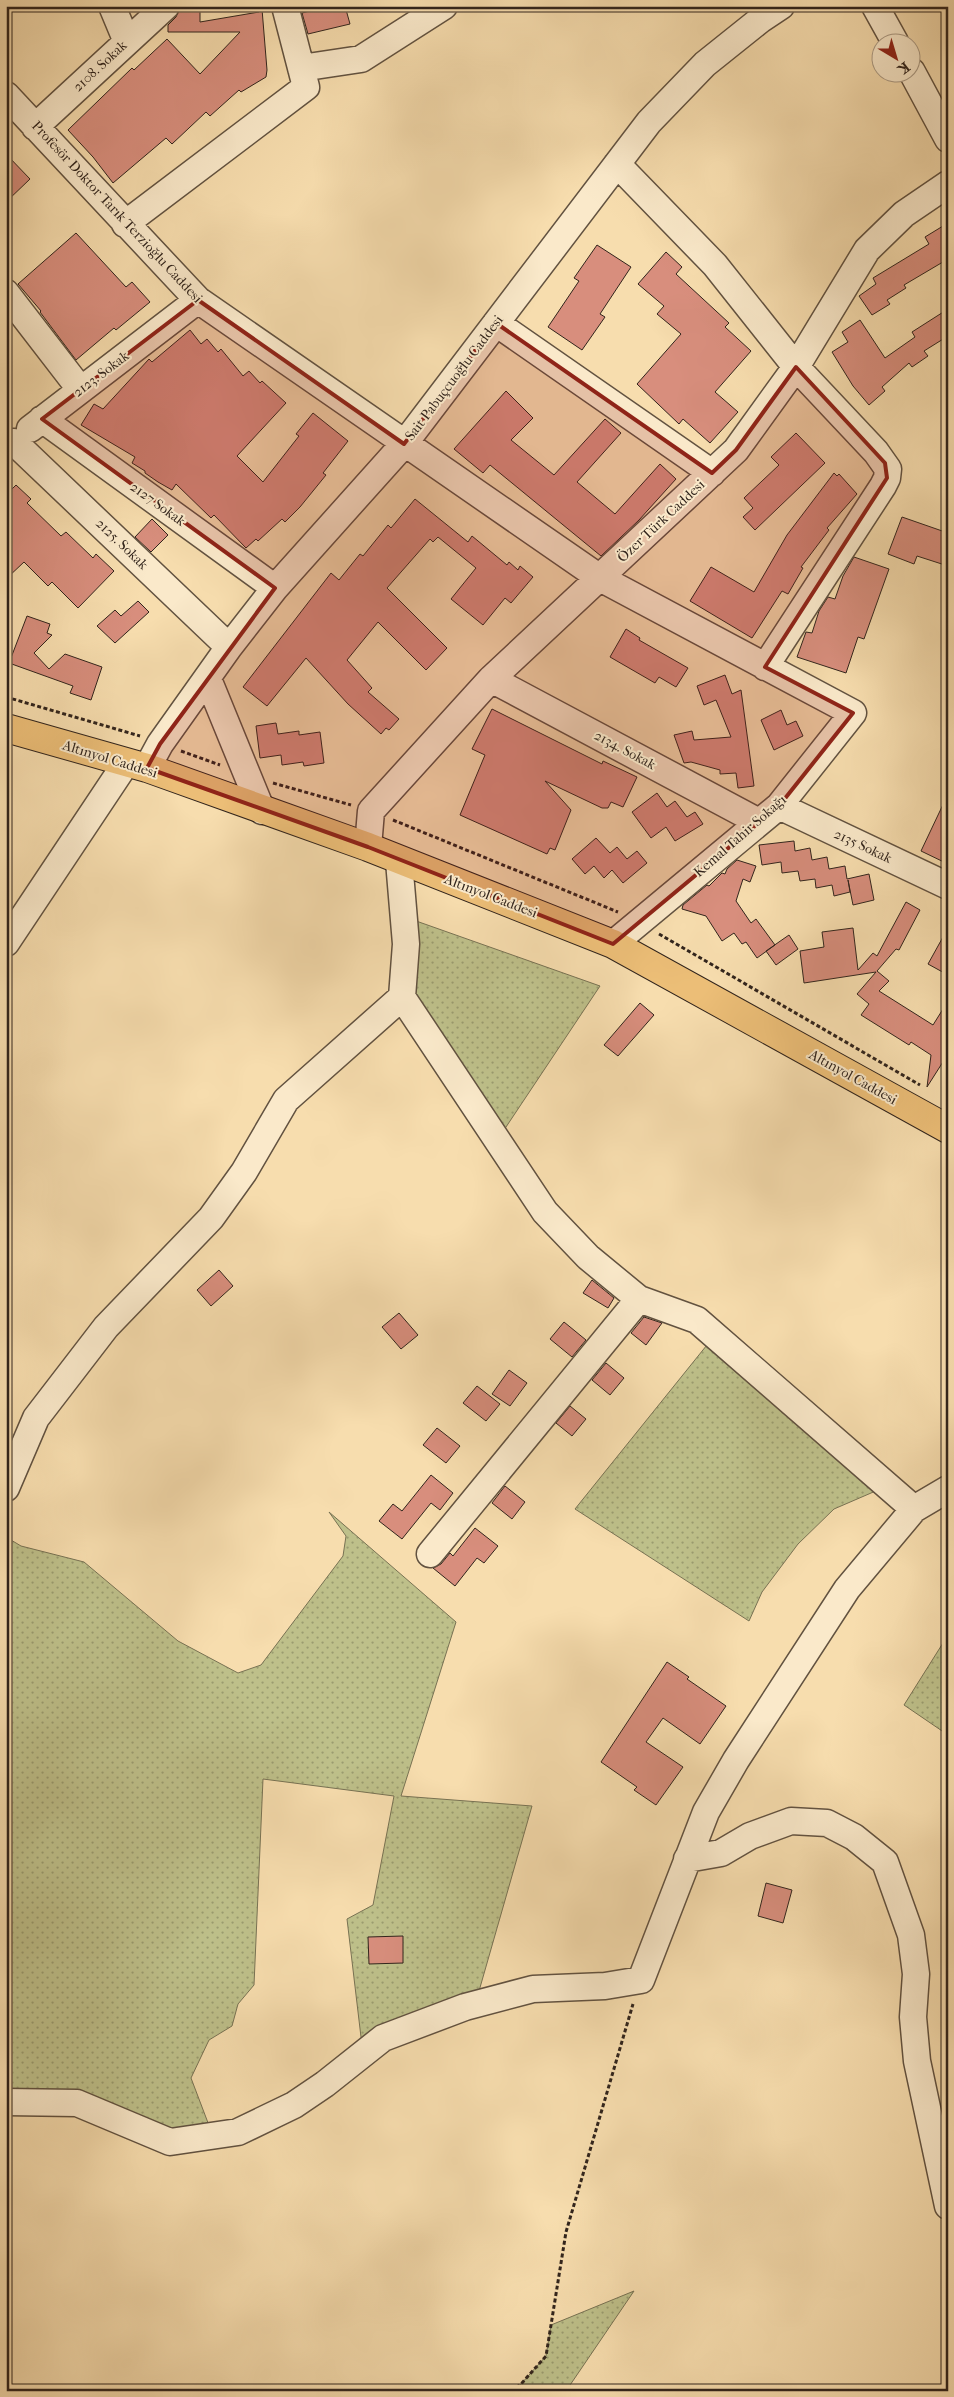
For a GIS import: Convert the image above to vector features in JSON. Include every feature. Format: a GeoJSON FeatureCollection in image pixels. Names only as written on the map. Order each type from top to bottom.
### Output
{"type":"FeatureCollection","features":[{"type":"Feature","properties":{"kind":"main road","name":"Altınyol Caddesi"},"geometry":{"type":"LineString","coordinates":[[6,728],[136,766],[368,847],[613,944],[948,1129]]}},
{"type":"Feature","properties":{"kind":"street"},"geometry":{"type":"LineString","coordinates":[[112,6],[127,42]]}},
{"type":"Feature","properties":{"kind":"street","name":"2108. Sokak"},"geometry":{"type":"LineString","coordinates":[[35,127],[166,6]]}},
{"type":"Feature","properties":{"kind":"street"},"geometry":{"type":"LineString","coordinates":[[125,224],[306,87],[285,6]]}},
{"type":"Feature","properties":{"kind":"street"},"geometry":{"type":"LineString","coordinates":[[301,68],[361,59],[444,6]]}},
{"type":"Feature","properties":{"kind":"street","name":"Sait Pabuçcuoğlu Caddesi"},"geometry":{"type":"LineString","coordinates":[[6,943],[136,766],[160,744],[229,647],[275,588],[404,444],[649,122],[705,64],[760,20],[781,6]]}},
{"type":"Feature","properties":{"kind":"street"},"geometry":{"type":"LineString","coordinates":[[875,6],[889,32]]}},
{"type":"Feature","properties":{"kind":"street"},"geometry":{"type":"LineString","coordinates":[[917,82],[948,139]]}},
{"type":"Feature","properties":{"kind":"street","name":"Profesör Doktor Tarık Terzioğlu Caddesi"},"geometry":{"type":"LineString","coordinates":[[6,94],[125,224],[198,300],[600,578],[853,714]]}},
{"type":"Feature","properties":{"kind":"street"},"geometry":{"type":"LineString","coordinates":[[617,164],[715,265],[796,367],[876,452],[888,469],[883,486],[765,667]]}},
{"type":"Feature","properties":{"kind":"street","name":"Özer Türk Caddesi"},"geometry":{"type":"LineString","coordinates":[[368,847],[371,811],[491,679],[736,450],[796,367],[867,250],[904,214],[948,184]]}},
{"type":"Feature","properties":{"kind":"street"},"geometry":{"type":"LineString","coordinates":[[6,293],[80,389]]}},
{"type":"Feature","properties":{"kind":"street","name":"2123. Sokak"},"geometry":{"type":"LineString","coordinates":[[10,445],[80,389],[198,300]]}},
{"type":"Feature","properties":{"kind":"street"},"geometry":{"type":"LineString","coordinates":[[496,324],[712,473]]}},
{"type":"Feature","properties":{"kind":"street","name":"2127 Sokak"},"geometry":{"type":"LineString","coordinates":[[42,420],[275,588]]}},
{"type":"Feature","properties":{"kind":"street","name":"2125. Sokak"},"geometry":{"type":"LineString","coordinates":[[10,445],[229,647]]}},
{"type":"Feature","properties":{"kind":"street"},"geometry":{"type":"LineString","coordinates":[[208,679],[262,811]]}},
{"type":"Feature","properties":{"kind":"street","name":"2134. Sokak"},"geometry":{"type":"LineString","coordinates":[[491,679],[769,814]]}},
{"type":"Feature","properties":{"kind":"street","name":"Kemal Tahir Sokağı"},"geometry":{"type":"LineString","coordinates":[[613,944],[769,814],[853,714]]}},
{"type":"Feature","properties":{"kind":"street","name":"2135 Sokak"},"geometry":{"type":"LineString","coordinates":[[769,814],[948,886]]}},
{"type":"Feature","properties":{"kind":"street"},"geometry":{"type":"LineString","coordinates":[[399,860],[406,944],[402,997],[545,1212],[588,1257],[639,1300],[697,1320],[914,1509]]}},
{"type":"Feature","properties":{"kind":"street"},"geometry":{"type":"LineString","coordinates":[[6,1488],[36,1418],[106,1327],[212,1218],[244,1172],[286,1100],[402,997]]}},
{"type":"Feature","properties":{"kind":"street"},"geometry":{"type":"LineString","coordinates":[[430,1554],[639,1300]]}},
{"type":"Feature","properties":{"kind":"street"},"geometry":{"type":"LineString","coordinates":[[6,2102],[77,2103],[170,2142],[238,2132],[294,2105],[325,2084],[383,2038],[465,2008],[533,1989],[605,1986],[641,1980],[706,1812],[736,1760],[847,1589],[914,1509],[948,1489]]}},
{"type":"Feature","properties":{"kind":"street"},"geometry":{"type":"LineString","coordinates":[[687,1859],[721,1853],[750,1836],[791,1821],[827,1823],[854,1837],[885,1862],[911,1935],[916,1974],[913,2017],[916,2061],[948,2206]]}},
{"type":"Feature","properties":{"kind":"path"},"geometry":{"type":"LineString","coordinates":[[511,2391],[521,2384],[546,2356],[566,2232],[641,1980]]}},
{"type":"Feature","properties":{"kind":"highlighted area"},"geometry":{"type":"Polygon","coordinates":[[[198,300],[404,444],[496,323],[712,473],[736,450],[796,367],[885,463],[887,478],[765,667],[853,713],[779,806],[613,944],[368,847],[147,768],[160,744],[275,588],[42,419],[198,300]]]}},
{"type":"Feature","properties":{"kind":"green space"},"geometry":{"type":"Polygon","coordinates":[[[402,916],[600,986],[498,1139],[402,997],[402,916]]]}},
{"type":"Feature","properties":{"kind":"green space"},"geometry":{"type":"Polygon","coordinates":[[[715,1335],[878,1490],[834,1509],[798,1544],[762,1592],[749,1621],[575,1509],[715,1335]]]}},
{"type":"Feature","properties":{"kind":"green space"},"geometry":{"type":"Polygon","coordinates":[[[329,1512],[456,1622],[401,1796],[532,1806],[475,2005],[366,2052],[361,2037],[347,1919],[373,1905],[394,1796],[263,1779],[254,1985],[238,2004],[232,2026],[209,2040],[191,2078],[213,2136],[138,2127],[6,2102],[6,1537],[21,1546],[84,1562],[178,1641],[238,1673],[261,1665],[343,1556],[346,1536],[329,1512]]]}},
{"type":"Feature","properties":{"kind":"green space"},"geometry":{"type":"Polygon","coordinates":[[[948,1635],[948,1735],[904,1705],[948,1635]]]}},
{"type":"Feature","properties":{"kind":"green space"},"geometry":{"type":"Polygon","coordinates":[[[634,2291],[566,2391],[511,2391],[521,2384],[546,2356],[551,2325],[634,2291]]]}},
{"type":"Feature","properties":{"kind":"building"},"geometry":{"type":"Polygon","coordinates":[[[181,6],[200,6],[200,22],[259,12],[262,9],[266,77],[241,92],[239,90],[210,116],[206,112],[172,144],[166,138],[113,183],[93,157],[68,130],[132,68],[134,70],[167,39],[200,74],[240,32],[168,32],[168,25],[176,17],[181,6]]]}},
{"type":"Feature","properties":{"kind":"building"},"geometry":{"type":"Polygon","coordinates":[[[329,6],[345,6],[350,24],[308,34],[302,13],[329,6]]]}},
{"type":"Feature","properties":{"kind":"building"},"geometry":{"type":"Polygon","coordinates":[[[6,154],[30,179],[6,202],[6,154]]]}},
{"type":"Feature","properties":{"kind":"building"},"geometry":{"type":"Polygon","coordinates":[[[943,226],[948,234],[948,259],[904,285],[906,288],[887,300],[890,304],[872,315],[859,296],[876,284],[873,278],[929,244],[925,237],[943,226]]]}},
{"type":"Feature","properties":{"kind":"building"},"geometry":{"type":"Polygon","coordinates":[[[76,233],[126,287],[132,282],[150,302],[116,330],[114,328],[76,360],[41,311],[18,284],[76,233]]]}},
{"type":"Feature","properties":{"kind":"building"},"geometry":{"type":"Polygon","coordinates":[[[597,245],[631,267],[600,314],[605,317],[582,350],[548,327],[579,281],[574,278],[597,245]]]}},
{"type":"Feature","properties":{"kind":"building"},"geometry":{"type":"Polygon","coordinates":[[[666,252],[682,267],[676,274],[729,323],[725,327],[751,351],[715,392],[738,412],[710,443],[683,419],[679,424],[637,384],[681,334],[657,314],[664,306],[638,284],[666,252]]]}},
{"type":"Feature","properties":{"kind":"building"},"geometry":{"type":"Polygon","coordinates":[[[948,309],[948,336],[924,351],[928,356],[912,367],[909,363],[882,387],[885,391],[869,405],[853,386],[832,352],[848,342],[842,332],[860,320],[885,358],[915,337],[912,332],[948,309]]]}},
{"type":"Feature","properties":{"kind":"building"},"geometry":{"type":"Polygon","coordinates":[[[190,330],[201,344],[207,339],[218,352],[221,349],[243,376],[249,371],[260,383],[262,381],[286,403],[237,456],[263,482],[299,436],[296,434],[313,413],[348,441],[323,473],[326,475],[300,507],[285,522],[282,519],[258,541],[256,539],[246,548],[214,515],[211,518],[176,484],[172,490],[158,482],[132,463],[135,457],[81,425],[94,404],[103,409],[149,359],[152,362],[190,330]]]}},
{"type":"Feature","properties":{"kind":"building"},"geometry":{"type":"Polygon","coordinates":[[[506,391],[533,418],[511,440],[554,475],[605,419],[621,433],[577,482],[615,514],[660,464],[676,479],[639,520],[601,556],[490,465],[483,473],[454,449],[506,391]]]}},
{"type":"Feature","properties":{"kind":"building"},"geometry":{"type":"Polygon","coordinates":[[[796,433],[825,463],[755,530],[743,517],[753,508],[744,498],[779,465],[771,457],[796,433]]]}},
{"type":"Feature","properties":{"kind":"building"},"geometry":{"type":"Polygon","coordinates":[[[834,473],[837,476],[839,474],[857,494],[827,528],[829,530],[801,567],[803,568],[788,594],[782,591],[752,638],[690,601],[711,567],[754,592],[787,535],[834,473]]]}},
{"type":"Feature","properties":{"kind":"building"},"geometry":{"type":"Polygon","coordinates":[[[16,485],[31,499],[27,503],[61,536],[66,532],[93,558],[96,554],[114,571],[78,608],[52,582],[48,586],[24,562],[6,579],[6,495],[16,485]]]}},
{"type":"Feature","properties":{"kind":"building"},"geometry":{"type":"Polygon","coordinates":[[[415,499],[468,542],[472,536],[507,565],[509,562],[518,570],[520,566],[533,577],[511,603],[505,598],[483,625],[451,599],[476,568],[438,537],[433,542],[430,539],[387,588],[447,648],[426,670],[378,622],[347,660],[372,688],[368,692],[399,719],[389,730],[386,728],[381,734],[348,704],[306,658],[267,706],[243,687],[331,573],[339,580],[360,554],[363,556],[388,525],[391,528],[415,499]]]}},
{"type":"Feature","properties":{"kind":"building"},"geometry":{"type":"Polygon","coordinates":[[[902,517],[948,533],[948,566],[917,556],[914,564],[888,554],[902,517]]]}},
{"type":"Feature","properties":{"kind":"building"},"geometry":{"type":"Polygon","coordinates":[[[152,519],[168,535],[151,552],[135,537],[152,519]]]}},
{"type":"Feature","properties":{"kind":"building"},"geometry":{"type":"Polygon","coordinates":[[[854,557],[889,569],[864,639],[858,637],[846,673],[797,657],[806,632],[812,633],[819,611],[828,597],[835,599],[843,576],[854,557]]]}},
{"type":"Feature","properties":{"kind":"building"},"geometry":{"type":"Polygon","coordinates":[[[138,601],[149,612],[115,643],[97,626],[115,610],[121,616],[138,601]]]}},
{"type":"Feature","properties":{"kind":"building"},"geometry":{"type":"Polygon","coordinates":[[[27,616],[50,624],[47,633],[52,635],[34,653],[49,669],[65,654],[102,667],[91,700],[70,693],[73,686],[9,663],[27,616]]]}},
{"type":"Feature","properties":{"kind":"building"},"geometry":{"type":"Polygon","coordinates":[[[626,629],[640,638],[639,640],[688,668],[676,687],[659,677],[655,683],[610,657],[626,629]]]}},
{"type":"Feature","properties":{"kind":"building"},"geometry":{"type":"Polygon","coordinates":[[[725,675],[732,694],[741,690],[754,786],[738,788],[736,773],[720,774],[720,770],[691,762],[684,763],[674,735],[692,731],[694,740],[731,737],[716,700],[704,705],[697,686],[725,675]]]}},
{"type":"Feature","properties":{"kind":"building"},"geometry":{"type":"Polygon","coordinates":[[[492,709],[602,764],[603,761],[637,777],[623,807],[611,802],[608,808],[602,808],[545,781],[571,810],[555,850],[550,848],[547,854],[460,815],[485,755],[472,749],[492,709]]]}},
{"type":"Feature","properties":{"kind":"building"},"geometry":{"type":"Polygon","coordinates":[[[781,710],[787,725],[796,721],[803,736],[774,750],[761,720],[781,710]]]}},
{"type":"Feature","properties":{"kind":"building"},"geometry":{"type":"Polygon","coordinates":[[[276,723],[278,734],[299,731],[299,735],[320,732],[324,763],[304,766],[303,762],[282,765],[281,755],[260,758],[256,726],[276,723]]]}},
{"type":"Feature","properties":{"kind":"building"},"geometry":{"type":"Polygon","coordinates":[[[657,793],[667,807],[675,801],[687,817],[695,812],[703,824],[675,841],[666,827],[651,838],[632,812],[657,793]]]}},
{"type":"Feature","properties":{"kind":"building"},"geometry":{"type":"Polygon","coordinates":[[[948,794],[948,864],[921,851],[948,794]]]}},
{"type":"Feature","properties":{"kind":"building"},"geometry":{"type":"Polygon","coordinates":[[[596,838],[610,853],[617,847],[627,859],[637,851],[647,863],[623,883],[612,870],[604,878],[594,866],[585,874],[572,859],[596,838]]]}},
{"type":"Feature","properties":{"kind":"building"},"geometry":{"type":"Polygon","coordinates":[[[794,841],[795,851],[810,848],[812,860],[827,857],[829,869],[845,866],[847,879],[869,874],[874,900],[853,905],[848,880],[850,892],[834,896],[832,885],[816,888],[815,879],[800,881],[798,871],[782,873],[781,862],[762,865],[759,845],[794,841]]]}},
{"type":"Feature","properties":{"kind":"building"},"geometry":{"type":"Polygon","coordinates":[[[737,860],[756,866],[750,882],[743,879],[736,901],[751,923],[756,919],[775,945],[757,958],[746,942],[742,944],[734,933],[722,941],[706,916],[682,909],[683,905],[707,885],[709,886],[722,873],[725,874],[727,869],[737,860]]]}},
{"type":"Feature","properties":{"kind":"building"},"geometry":{"type":"Polygon","coordinates":[[[906,902],[920,910],[899,950],[896,949],[877,971],[889,981],[879,991],[933,1025],[948,1001],[948,1054],[927,1087],[931,1055],[911,1042],[909,1045],[861,1015],[869,1004],[857,994],[876,972],[804,983],[800,951],[824,947],[822,932],[853,928],[858,970],[873,953],[877,956],[906,902]]]}},
{"type":"Feature","properties":{"kind":"building"},"geometry":{"type":"Polygon","coordinates":[[[948,928],[948,975],[928,964],[948,928]]]}},
{"type":"Feature","properties":{"kind":"building"},"geometry":{"type":"Polygon","coordinates":[[[789,935],[798,949],[776,965],[766,951],[789,935]]]}},
{"type":"Feature","properties":{"kind":"building"},"geometry":{"type":"Polygon","coordinates":[[[640,1003],[654,1015],[618,1056],[604,1045],[640,1003]]]}},
{"type":"Feature","properties":{"kind":"building"},"geometry":{"type":"Polygon","coordinates":[[[219,1270],[233,1286],[211,1306],[197,1290],[219,1270]]]}},
{"type":"Feature","properties":{"kind":"building"},"geometry":{"type":"Polygon","coordinates":[[[592,1280],[614,1298],[608,1308],[583,1293],[592,1280]]]}},
{"type":"Feature","properties":{"kind":"building"},"geometry":{"type":"Polygon","coordinates":[[[399,1313],[418,1335],[401,1349],[382,1327],[399,1313]]]}},
{"type":"Feature","properties":{"kind":"building"},"geometry":{"type":"Polygon","coordinates":[[[644,1317],[662,1323],[646,1345],[631,1333],[644,1317]]]}},
{"type":"Feature","properties":{"kind":"building"},"geometry":{"type":"Polygon","coordinates":[[[564,1322],[586,1340],[572,1357],[550,1339],[564,1322]]]}},
{"type":"Feature","properties":{"kind":"building"},"geometry":{"type":"Polygon","coordinates":[[[606,1363],[624,1378],[610,1395],[592,1380],[606,1363]]]}},
{"type":"Feature","properties":{"kind":"building"},"geometry":{"type":"Polygon","coordinates":[[[509,1370],[527,1383],[510,1406],[492,1394],[509,1370]]]}},
{"type":"Feature","properties":{"kind":"building"},"geometry":{"type":"Polygon","coordinates":[[[477,1386],[500,1404],[486,1421],[463,1403],[477,1386]]]}},
{"type":"Feature","properties":{"kind":"building"},"geometry":{"type":"Polygon","coordinates":[[[570,1406],[586,1419],[572,1436],[556,1423],[570,1406]]]}},
{"type":"Feature","properties":{"kind":"building"},"geometry":{"type":"Polygon","coordinates":[[[437,1428],[460,1446],[446,1463],[423,1445],[437,1428]]]}},
{"type":"Feature","properties":{"kind":"building"},"geometry":{"type":"Polygon","coordinates":[[[431,1475],[453,1493],[440,1510],[431,1503],[402,1539],[379,1521],[393,1504],[402,1511],[431,1475]]]}},
{"type":"Feature","properties":{"kind":"building"},"geometry":{"type":"Polygon","coordinates":[[[505,1486],[525,1502],[512,1519],[492,1503],[505,1486]]]}},
{"type":"Feature","properties":{"kind":"building"},"geometry":{"type":"Polygon","coordinates":[[[475,1528],[498,1546],[484,1563],[477,1558],[455,1586],[433,1568],[441,1564],[450,1553],[453,1556],[475,1528]]]}},
{"type":"Feature","properties":{"kind":"building"},"geometry":{"type":"Polygon","coordinates":[[[667,1662],[689,1677],[687,1679],[726,1706],[700,1744],[663,1718],[646,1742],[683,1767],[656,1805],[634,1790],[637,1787],[601,1762],[667,1662]]]}},
{"type":"Feature","properties":{"kind":"building"},"geometry":{"type":"Polygon","coordinates":[[[766,1883],[792,1890],[783,1923],[758,1916],[766,1883]]]}},
{"type":"Feature","properties":{"kind":"building"},"geometry":{"type":"Polygon","coordinates":[[[403,1936],[403,1963],[369,1964],[368,1937],[403,1936]]]}}]}
